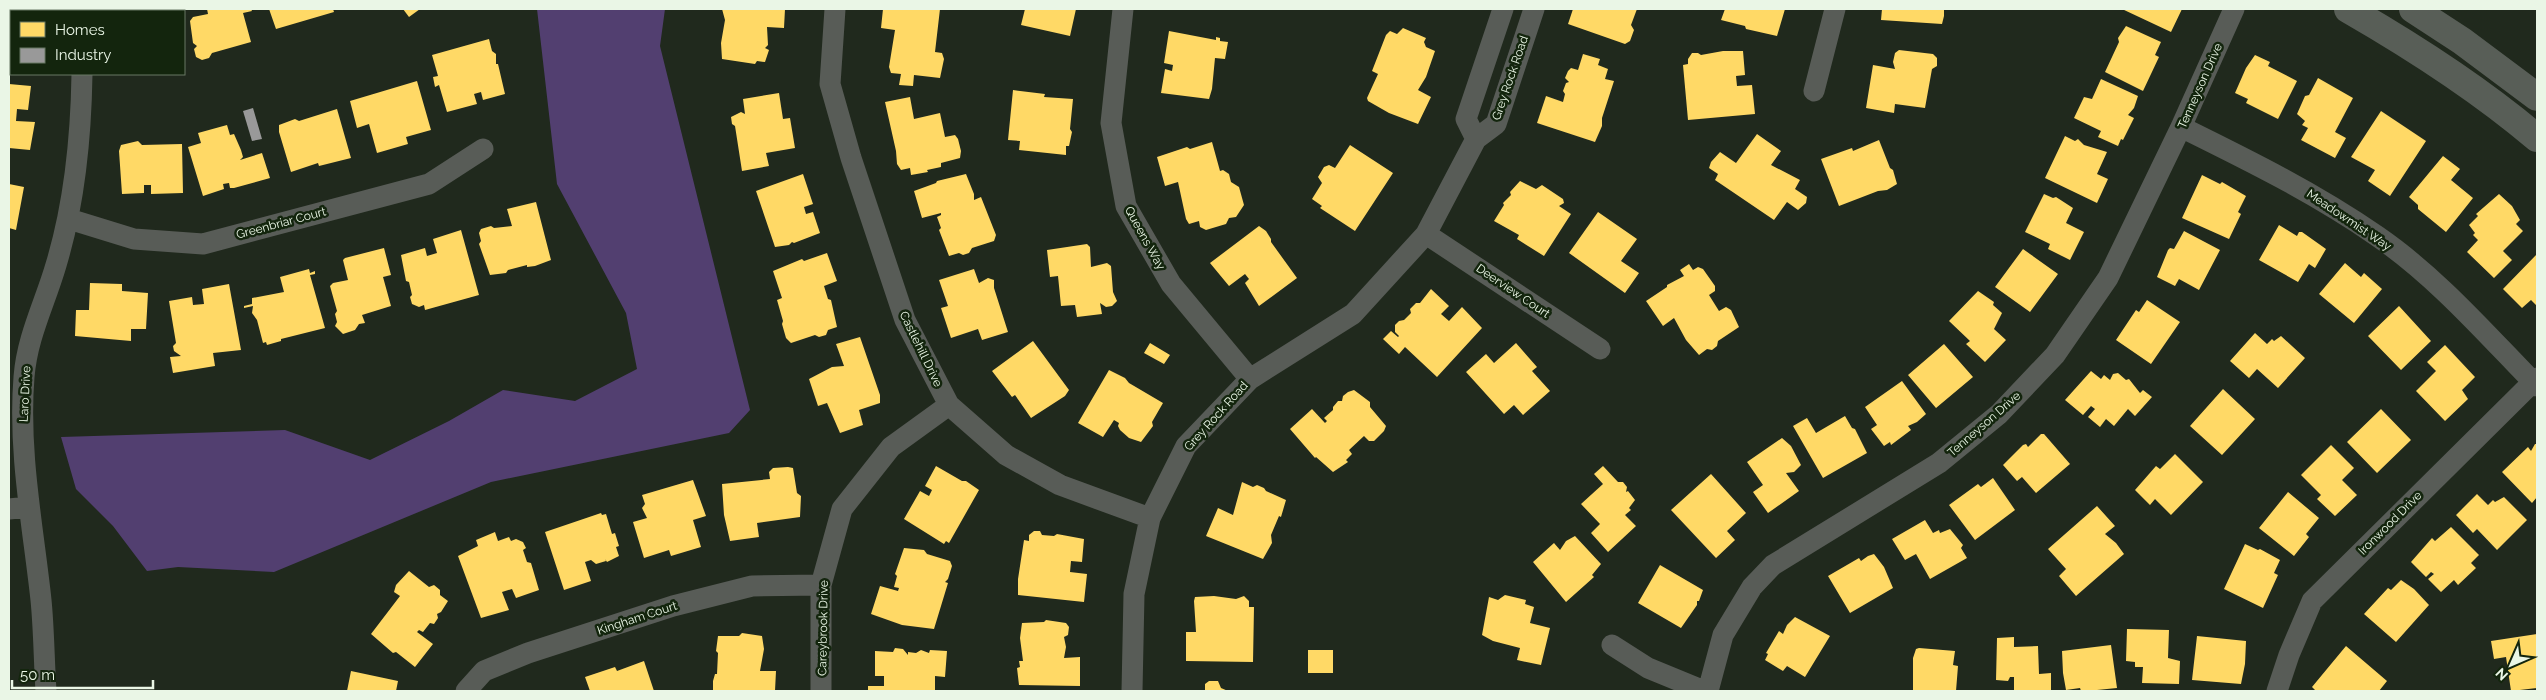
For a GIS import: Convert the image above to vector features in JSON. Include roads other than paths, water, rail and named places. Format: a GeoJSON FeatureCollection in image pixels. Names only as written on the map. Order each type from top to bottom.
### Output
{"type":"FeatureCollection","features":[{"type":"Feature","properties":{"kind":"main road"},"geometry":{"type":"LineString","coordinates":[[2348,9],[2408,43],[2465,81],[2537,138]]}},
{"type":"Feature","properties":{"kind":"main road"},"geometry":{"type":"LineString","coordinates":[[2413,9],[2462,41],[2537,97]]}},
{"type":"Feature","properties":{"kind":"street","name":"Castlehill Drive"},"geometry":{"type":"LineString","coordinates":[[835,9],[830,84],[851,158],[905,320],[949,405],[1006,455],[1060,485],[1150,518]]}},
{"type":"Feature","properties":{"kind":"street","name":"Queens Way"},"geometry":{"type":"LineString","coordinates":[[1123,9],[1111,123],[1126,206],[1171,284],[1250,379]]}},
{"type":"Feature","properties":{"kind":"street"},"geometry":{"type":"LineString","coordinates":[[1476,139],[1466,119],[1503,9]]}},
{"type":"Feature","properties":{"kind":"street","name":"Grey Rock Road"},"geometry":{"type":"LineString","coordinates":[[1132,691],[1134,594],[1150,518],[1186,446],[1250,379],[1352,314],[1426,234],[1476,139],[1496,124],[1534,9]]}},
{"type":"Feature","properties":{"kind":"street"},"geometry":{"type":"LineString","coordinates":[[1814,91],[1835,9]]}},
{"type":"Feature","properties":{"kind":"street","name":"Tenneyson Drive"},"geometry":{"type":"LineString","coordinates":[[1706,691],[1723,635],[1752,587],[1773,565],[1939,463],[1999,414],[2055,355],[2108,278],[2182,126],[2234,9]]}},
{"type":"Feature","properties":{"kind":"street","name":"Laro Drive"},"geometry":{"type":"LineString","coordinates":[[46,691],[41,601],[19,508],[24,376],[34,326],[56,267],[69,219],[78,166],[82,75]]}},
{"type":"Feature","properties":{"kind":"street","name":"Meadowmist Way"},"geometry":{"type":"LineString","coordinates":[[2182,126],[2290,181],[2378,236],[2455,300],[2536,382]]}},
{"type":"Feature","properties":{"kind":"street","name":"Greenbriar Court"},"geometry":{"type":"LineString","coordinates":[[69,219],[134,239],[203,244],[429,184],[483,149]]}},
{"type":"Feature","properties":{"kind":"street","name":"Deerview Court"},"geometry":{"type":"LineString","coordinates":[[1426,234],[1600,349]]}},
{"type":"Feature","properties":{"kind":"street","name":"Ironwood Drive"},"geometry":{"type":"LineString","coordinates":[[2277,691],[2289,655],[2312,601],[2536,382]]}},
{"type":"Feature","properties":{"kind":"street","name":"Careybrook Drive"},"geometry":{"type":"LineString","coordinates":[[821,691],[821,585],[842,509],[890,447],[949,405]]}},
{"type":"Feature","properties":{"kind":"street","name":"Kingham Court"},"geometry":{"type":"LineString","coordinates":[[466,691],[484,671],[673,606],[752,586],[821,585]]}},
{"type":"Feature","properties":{"kind":"street"},"geometry":{"type":"LineString","coordinates":[[1612,645],[1648,668],[1706,691]]}}]}
